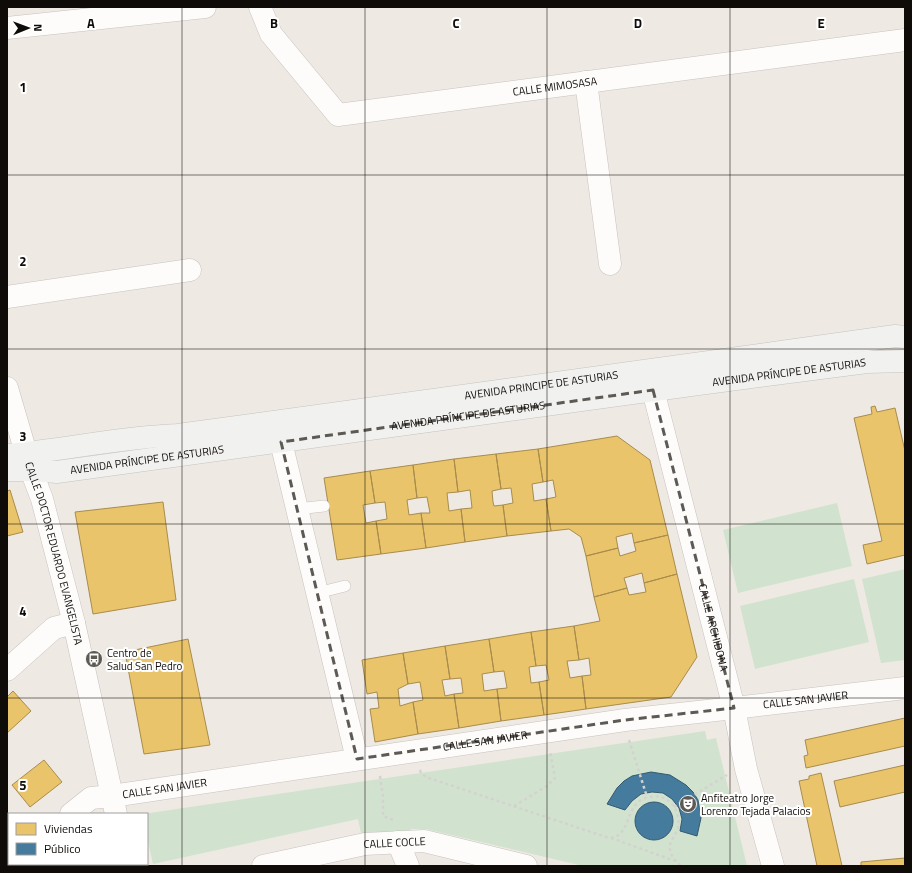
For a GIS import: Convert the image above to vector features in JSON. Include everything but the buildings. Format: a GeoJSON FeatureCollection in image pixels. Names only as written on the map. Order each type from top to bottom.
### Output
{"type":"FeatureCollection","features":[{"type":"Feature","properties":{"kind":"street"},"geometry":{"type":"LineString","coordinates":[[7,28],[205,7]]}},
{"type":"Feature","properties":{"kind":"street","name":"CALLE MIMOSASA"},"geometry":{"type":"LineString","coordinates":[[260,7],[271,34],[338,115],[905,40]]}},
{"type":"Feature","properties":{"kind":"street"},"geometry":{"type":"LineString","coordinates":[[586,82],[610,264]]}},
{"type":"Feature","properties":{"kind":"street"},"geometry":{"type":"LineString","coordinates":[[7,297],[190,270]]}},
{"type":"Feature","properties":{"kind":"street","name":"AVENIDA PRINCIPE DE ASTURIAS"},"geometry":{"type":"LineString","coordinates":[[178,435],[894,336],[905,337]]}},
{"type":"Feature","properties":{"kind":"street","name":"AVENIDA PRÍNCIPE DE ASTURIAS"},"geometry":{"type":"LineString","coordinates":[[21,460],[57,472],[653,390],[867,362],[905,361]]}},
{"type":"Feature","properties":{"kind":"street","name":"CALLE DOCTOR EDUARDO EVANGELISTA"},"geometry":{"type":"LineString","coordinates":[[7,388],[21,460],[42,499],[74,623],[114,805]]}},
{"type":"Feature","properties":{"kind":"street","name":"CALLE ARCHIDONA"},"geometry":{"type":"LineString","coordinates":[[653,390],[734,708],[746,769],[774,866]]}},
{"type":"Feature","properties":{"kind":"street","name":"AVENIDA PRÍNCIPE DE ASTURIAS"},"geometry":{"type":"LineString","coordinates":[[21,460],[153,436],[178,435]]}},
{"type":"Feature","properties":{"kind":"street"},"geometry":{"type":"LineString","coordinates":[[281,442],[357,759]]}},
{"type":"Feature","properties":{"kind":"street"},"geometry":{"type":"LineString","coordinates":[[7,470],[21,460]]}},
{"type":"Feature","properties":{"kind":"street"},"geometry":{"type":"LineString","coordinates":[[7,670],[54,628],[74,623]]}},
{"type":"Feature","properties":{"kind":"street","name":"CALLE SAN JAVIER"},"geometry":{"type":"LineString","coordinates":[[72,813],[91,798],[114,805],[357,759],[416,750],[625,720],[905,688]]}},
{"type":"Feature","properties":{"kind":"street"},"geometry":{"type":"LineString","coordinates":[[398,832],[408,866]]}},
{"type":"Feature","properties":{"kind":"street","name":"CALLE COCLE"},"geometry":{"type":"LineString","coordinates":[[263,866],[328,861],[365,844],[398,832],[424,841],[526,866]]}},
{"type":"Feature","properties":{"kind":"lane"},"geometry":{"type":"LineString","coordinates":[[297,509],[324,506]]}},
{"type":"Feature","properties":{"kind":"lane"},"geometry":{"type":"LineString","coordinates":[[317,593],[346,586]]}},
{"type":"Feature","properties":{"kind":"path"},"geometry":{"type":"LineString","coordinates":[[625,720],[630,742],[647,797]]}},
{"type":"Feature","properties":{"kind":"path"},"geometry":{"type":"LineString","coordinates":[[513,806],[547,786],[554,778],[547,731]]}},
{"type":"Feature","properties":{"kind":"path"},"geometry":{"type":"LineString","coordinates":[[416,750],[421,773],[426,777],[675,860]]}},
{"type":"Feature","properties":{"kind":"path"},"geometry":{"type":"LineString","coordinates":[[674,807],[725,775],[746,769]]}},
{"type":"Feature","properties":{"kind":"path"},"geometry":{"type":"LineString","coordinates":[[381,779],[383,796],[382,816],[398,832]]}},
{"type":"Feature","properties":{"kind":"path"},"geometry":{"type":"LineString","coordinates":[[609,838],[616,836],[625,828],[633,808],[639,801],[653,796],[663,798],[674,807],[679,820],[670,846],[670,852],[681,866]]}},
{"type":"Feature","properties":{"kind":"highlighted area"},"geometry":{"type":"Polygon","coordinates":[[[653,390],[734,708],[625,720],[357,759],[281,442],[653,390]]]}},
{"type":"Feature","properties":{"kind":"green space"},"geometry":{"type":"Polygon","coordinates":[[[837,503],[852,566],[738,593],[723,530],[837,503]]]}},
{"type":"Feature","properties":{"kind":"green space"},"geometry":{"type":"Polygon","coordinates":[[[905,569],[905,660],[881,663],[862,579],[905,569]]]}},
{"type":"Feature","properties":{"kind":"green space"},"geometry":{"type":"Polygon","coordinates":[[[854,579],[869,642],[755,669],[740,606],[854,579]]]}},
{"type":"Feature","properties":{"kind":"green space"},"geometry":{"type":"Polygon","coordinates":[[[705,731],[707,740],[716,738],[747,866],[583,866],[426,829],[411,829],[410,832],[361,833],[358,819],[153,864],[148,842],[148,813],[705,731]]]}},
{"type":"Feature","properties":{"kind":"place","name":"Centro de Salud San Pedro"},"geometry":{"type":"Point","coordinates":[94,659]}},
{"type":"Feature","properties":{"kind":"place","name":"Anfiteatro Jorge Lorenzo Tejada Palacios"},"geometry":{"type":"Point","coordinates":[688,804]}}]}
